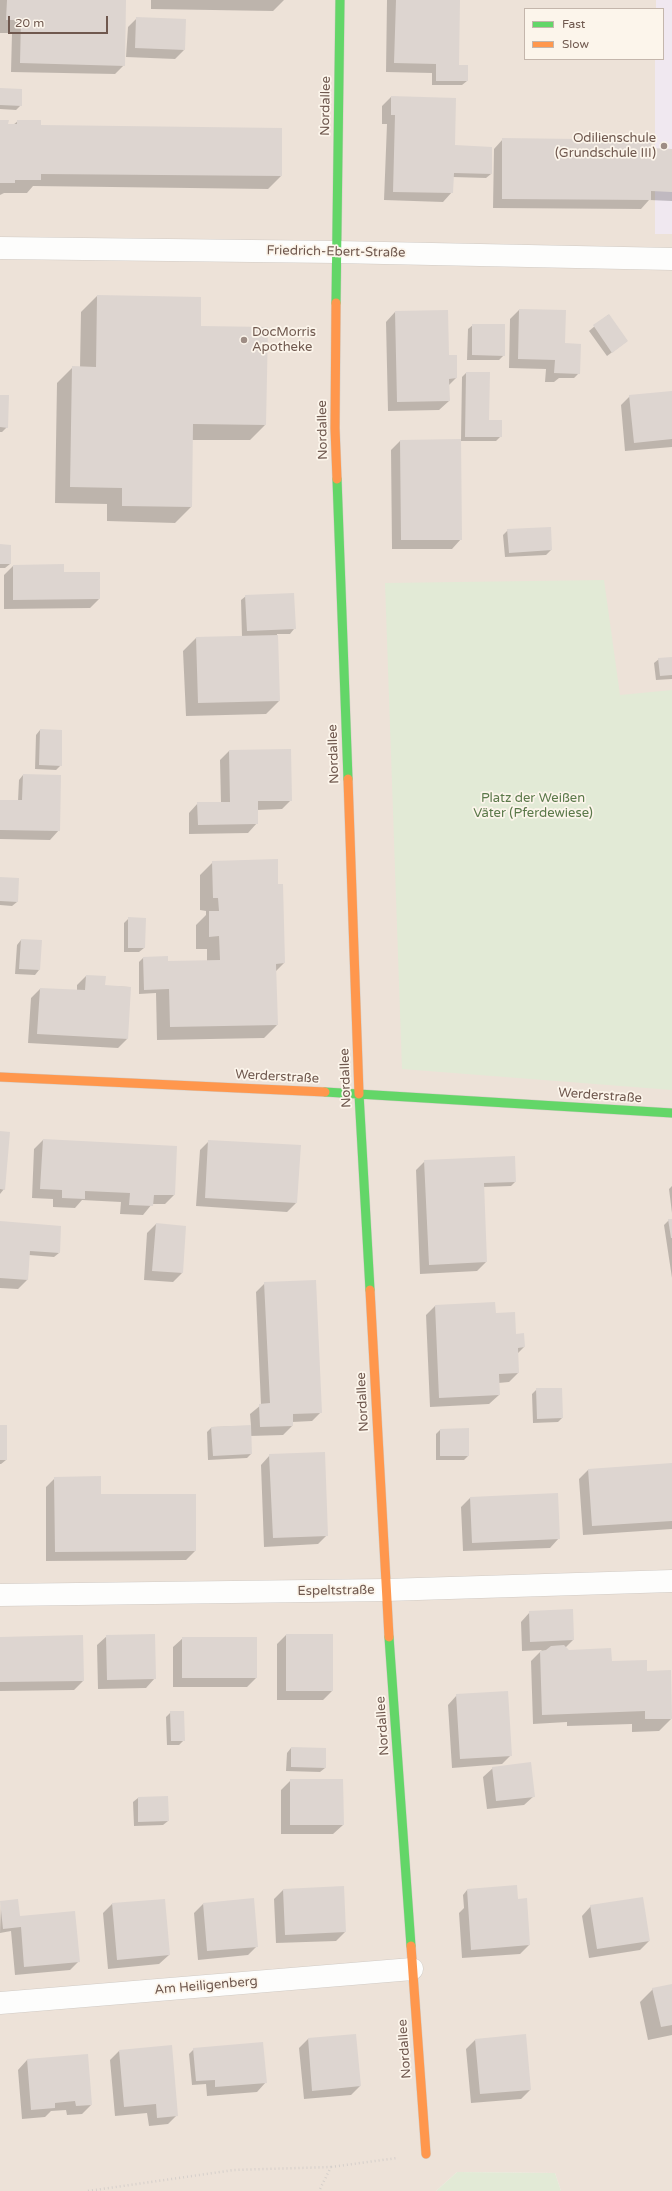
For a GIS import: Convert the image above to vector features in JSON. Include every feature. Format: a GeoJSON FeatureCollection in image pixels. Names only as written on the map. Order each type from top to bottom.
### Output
{"type":"FeatureCollection","features":[{"type":"Feature","properties":{"kind":"street","name":"Nordallee"},"geometry":{"type":"LineString","coordinates":[[340,0],[335,428],[359,1094],[386,1590],[426,2154]]}},
{"type":"Feature","properties":{"kind":"street","name":"Friedrich-Ebert-Straße"},"geometry":{"type":"LineString","coordinates":[[0,248],[336,252],[672,259]]}},
{"type":"Feature","properties":{"kind":"street","name":"Werderstraße"},"geometry":{"type":"LineString","coordinates":[[0,1077],[359,1094],[672,1113]]}},
{"type":"Feature","properties":{"kind":"street","name":"Espeltstraße"},"geometry":{"type":"LineString","coordinates":[[0,1595],[386,1590],[672,1581]]}},
{"type":"Feature","properties":{"kind":"street","name":"Am Heiligenberg"},"geometry":{"type":"LineString","coordinates":[[0,2003],[412,1969]]}},
{"type":"Feature","properties":{"kind":"path"},"geometry":{"type":"LineString","coordinates":[[88,2191],[234,2170],[331,2167],[426,2154]]}},
{"type":"Feature","properties":{"kind":"path"},"geometry":{"type":"LineString","coordinates":[[320,2191],[331,2167]]}},
{"type":"Feature","properties":{"kind":"shaded area"},"geometry":{"type":"Polygon","coordinates":[[[0,0],[672,0],[672,2191],[561,2191],[555,2173],[457,2172],[436,2191],[0,2191],[0,0]]]}},
{"type":"Feature","properties":{"kind":"shaded area","name":"Odilienschule (Grundschule III)"},"geometry":{"type":"Polygon","coordinates":[[[656,0],[672,0],[672,234],[655,234],[655,60],[664,60],[664,8],[656,8],[656,0]]]}},
{"type":"Feature","properties":{"kind":"green space","name":"Platz der Weißen Väter (Pferdewiese)"},"geometry":{"type":"Polygon","coordinates":[[[604,580],[620,695],[672,690],[672,1090],[402,1069],[385,583],[604,580]]]}},
{"type":"Feature","properties":{"kind":"green space"},"geometry":{"type":"Polygon","coordinates":[[[457,2172],[555,2173],[561,2191],[436,2191],[457,2172]]]}},
{"type":"Feature","properties":{"kind":"building"},"geometry":{"type":"Polygon","coordinates":[[[7,0],[126,0],[125,66],[20,63],[21,20],[6,20],[7,0]]]}},
{"type":"Feature","properties":{"kind":"building"},"geometry":{"type":"Polygon","coordinates":[[[396,0],[460,0],[459,65],[468,65],[468,81],[436,81],[436,64],[394,63],[396,0]]]}},
{"type":"Feature","properties":{"kind":"building"},"geometry":{"type":"Polygon","coordinates":[[[136,17],[186,19],[185,50],[135,48],[136,17]]]}},
{"type":"Feature","properties":{"kind":"building"},"geometry":{"type":"Polygon","coordinates":[[[0,88],[22,89],[22,106],[0,105],[0,88]]]}},
{"type":"Feature","properties":{"kind":"building"},"geometry":{"type":"Polygon","coordinates":[[[391,96],[456,98],[455,145],[492,147],[492,174],[454,173],[453,193],[393,192],[395,115],[391,115],[391,96]]]}},
{"type":"Feature","properties":{"kind":"building"},"geometry":{"type":"Polygon","coordinates":[[[0,120],[9,120],[8,124],[17,124],[17,120],[41,120],[41,125],[282,128],[282,176],[41,174],[41,180],[15,180],[15,183],[0,183],[0,120]]]}},
{"type":"Feature","properties":{"kind":"building"},"geometry":{"type":"Polygon","coordinates":[[[502,138],[652,140],[651,148],[672,149],[672,192],[651,191],[651,200],[502,199],[502,138]]]}},
{"type":"Feature","properties":{"kind":"building"},"geometry":{"type":"Polygon","coordinates":[[[97,295],[201,297],[201,326],[268,327],[266,425],[193,424],[192,507],[122,506],[122,488],[70,487],[72,366],[96,367],[97,295]]]}},
{"type":"Feature","properties":{"kind":"building"},"geometry":{"type":"Polygon","coordinates":[[[519,309],[566,310],[565,343],[581,344],[580,374],[554,373],[555,360],[518,359],[519,309]]]}},
{"type":"Feature","properties":{"kind":"building"},"geometry":{"type":"Polygon","coordinates":[[[448,310],[449,355],[457,355],[457,378],[449,379],[450,401],[397,402],[395,311],[448,310]]]}},
{"type":"Feature","properties":{"kind":"building"},"geometry":{"type":"Polygon","coordinates":[[[609,314],[628,341],[612,353],[593,325],[609,314]]]}},
{"type":"Feature","properties":{"kind":"building"},"geometry":{"type":"Polygon","coordinates":[[[472,324],[505,324],[505,356],[472,355],[472,324]]]}},
{"type":"Feature","properties":{"kind":"building"},"geometry":{"type":"Polygon","coordinates":[[[466,372],[490,372],[489,420],[502,420],[502,437],[465,437],[466,372]]]}},
{"type":"Feature","properties":{"kind":"building"},"geometry":{"type":"Polygon","coordinates":[[[672,391],[672,439],[634,443],[629,395],[672,391]]]}},
{"type":"Feature","properties":{"kind":"building"},"geometry":{"type":"Polygon","coordinates":[[[0,395],[9,395],[8,428],[0,427],[0,395]]]}},
{"type":"Feature","properties":{"kind":"building"},"geometry":{"type":"Polygon","coordinates":[[[461,439],[462,540],[401,540],[400,440],[461,439]]]}},
{"type":"Feature","properties":{"kind":"building"},"geometry":{"type":"Polygon","coordinates":[[[551,527],[552,550],[509,553],[507,529],[551,527]]]}},
{"type":"Feature","properties":{"kind":"building"},"geometry":{"type":"Polygon","coordinates":[[[0,544],[11,545],[11,564],[0,564],[0,544]]]}},
{"type":"Feature","properties":{"kind":"building"},"geometry":{"type":"Polygon","coordinates":[[[64,564],[64,572],[100,572],[100,599],[13,600],[13,565],[64,564]]]}},
{"type":"Feature","properties":{"kind":"building"},"geometry":{"type":"Polygon","coordinates":[[[294,593],[296,629],[247,631],[245,595],[294,593]]]}},
{"type":"Feature","properties":{"kind":"building"},"geometry":{"type":"Polygon","coordinates":[[[278,635],[280,701],[198,703],[196,637],[278,635]]]}},
{"type":"Feature","properties":{"kind":"building"},"geometry":{"type":"Polygon","coordinates":[[[672,657],[672,675],[660,676],[658,658],[672,657]]]}},
{"type":"Feature","properties":{"kind":"building"},"geometry":{"type":"Polygon","coordinates":[[[40,729],[62,730],[62,766],[39,765],[40,729]]]}},
{"type":"Feature","properties":{"kind":"building"},"geometry":{"type":"Polygon","coordinates":[[[291,749],[292,801],[258,801],[258,824],[198,825],[197,802],[230,802],[229,750],[291,749]]]}},
{"type":"Feature","properties":{"kind":"building"},"geometry":{"type":"Polygon","coordinates":[[[23,774],[61,775],[60,831],[0,830],[0,800],[22,800],[23,774]]]}},
{"type":"Feature","properties":{"kind":"building"},"geometry":{"type":"Polygon","coordinates":[[[278,859],[278,884],[283,884],[285,963],[276,964],[278,1025],[170,1027],[169,989],[144,990],[143,957],[168,956],[168,961],[220,960],[219,936],[209,937],[209,911],[219,911],[218,898],[213,898],[212,861],[278,859]]]}},
{"type":"Feature","properties":{"kind":"building"},"geometry":{"type":"Polygon","coordinates":[[[0,877],[19,878],[18,902],[0,901],[0,877]]]}},
{"type":"Feature","properties":{"kind":"building"},"geometry":{"type":"Polygon","coordinates":[[[128,917],[146,918],[145,948],[128,948],[128,917]]]}},
{"type":"Feature","properties":{"kind":"building"},"geometry":{"type":"Polygon","coordinates":[[[21,939],[42,940],[40,970],[19,969],[21,939]]]}},
{"type":"Feature","properties":{"kind":"building"},"geometry":{"type":"Polygon","coordinates":[[[86,975],[106,976],[105,985],[131,987],[128,1039],[37,1034],[40,988],[85,990],[86,975]]]}},
{"type":"Feature","properties":{"kind":"building"},"geometry":{"type":"Polygon","coordinates":[[[0,1131],[10,1132],[5,1190],[0,1189],[0,1131]]]}},
{"type":"Feature","properties":{"kind":"building"},"geometry":{"type":"Polygon","coordinates":[[[43,1139],[177,1146],[175,1195],[154,1195],[153,1206],[129,1205],[130,1193],[85,1191],[85,1199],[62,1198],[62,1190],[40,1189],[43,1139]]]}},
{"type":"Feature","properties":{"kind":"building"},"geometry":{"type":"Polygon","coordinates":[[[208,1140],[301,1145],[297,1203],[205,1198],[208,1140]]]}},
{"type":"Feature","properties":{"kind":"building"},"geometry":{"type":"Polygon","coordinates":[[[515,1156],[516,1182],[484,1183],[487,1262],[429,1265],[424,1160],[515,1156]]]}},
{"type":"Feature","properties":{"kind":"building"},"geometry":{"type":"Polygon","coordinates":[[[668,1219],[672,1219],[672,1238],[671,1238],[668,1219]]]}},
{"type":"Feature","properties":{"kind":"building"},"geometry":{"type":"Polygon","coordinates":[[[0,1221],[61,1226],[60,1253],[30,1251],[28,1280],[0,1278],[0,1221]]]}},
{"type":"Feature","properties":{"kind":"building"},"geometry":{"type":"Polygon","coordinates":[[[156,1223],[186,1226],[183,1273],[152,1271],[156,1223]]]}},
{"type":"Feature","properties":{"kind":"building"},"geometry":{"type":"Polygon","coordinates":[[[316,1280],[322,1413],[293,1414],[293,1426],[260,1427],[259,1404],[270,1403],[264,1282],[316,1280]]]}},
{"type":"Feature","properties":{"kind":"building"},"geometry":{"type":"Polygon","coordinates":[[[495,1302],[496,1313],[515,1312],[516,1334],[524,1333],[525,1347],[518,1348],[519,1373],[499,1374],[500,1395],[439,1398],[435,1305],[495,1302]]]}},
{"type":"Feature","properties":{"kind":"building"},"geometry":{"type":"Polygon","coordinates":[[[536,1388],[562,1388],[563,1418],[537,1419],[536,1388]]]}},
{"type":"Feature","properties":{"kind":"building"},"geometry":{"type":"Polygon","coordinates":[[[0,1425],[7,1425],[7,1460],[0,1460],[0,1425]]]}},
{"type":"Feature","properties":{"kind":"building"},"geometry":{"type":"Polygon","coordinates":[[[251,1425],[252,1454],[213,1456],[211,1427],[251,1425]]]}},
{"type":"Feature","properties":{"kind":"building"},"geometry":{"type":"Polygon","coordinates":[[[469,1428],[469,1456],[440,1456],[440,1429],[469,1428]]]}},
{"type":"Feature","properties":{"kind":"building"},"geometry":{"type":"Polygon","coordinates":[[[325,1452],[328,1536],[273,1538],[269,1454],[325,1452]]]}},
{"type":"Feature","properties":{"kind":"building"},"geometry":{"type":"Polygon","coordinates":[[[672,1463],[672,1521],[592,1526],[588,1469],[672,1463]]]}},
{"type":"Feature","properties":{"kind":"building"},"geometry":{"type":"Polygon","coordinates":[[[101,1476],[101,1494],[196,1494],[196,1551],[55,1552],[54,1477],[101,1476]]]}},
{"type":"Feature","properties":{"kind":"building"},"geometry":{"type":"Polygon","coordinates":[[[558,1493],[560,1539],[472,1543],[470,1497],[558,1493]]]}},
{"type":"Feature","properties":{"kind":"building"},"geometry":{"type":"Polygon","coordinates":[[[573,1609],[574,1640],[530,1642],[529,1611],[573,1609]]]}},
{"type":"Feature","properties":{"kind":"building"},"geometry":{"type":"Polygon","coordinates":[[[155,1634],[156,1679],[107,1680],[106,1635],[155,1634]]]}},
{"type":"Feature","properties":{"kind":"building"},"geometry":{"type":"Polygon","coordinates":[[[286,1634],[333,1634],[333,1691],[286,1691],[286,1634]]]}},
{"type":"Feature","properties":{"kind":"building"},"geometry":{"type":"Polygon","coordinates":[[[83,1635],[84,1681],[0,1682],[0,1637],[83,1635]]]}},
{"type":"Feature","properties":{"kind":"building"},"geometry":{"type":"Polygon","coordinates":[[[182,1637],[257,1637],[257,1678],[182,1678],[182,1637]]]}},
{"type":"Feature","properties":{"kind":"building"},"geometry":{"type":"Polygon","coordinates":[[[564,1645],[569,1650],[611,1648],[612,1661],[647,1660],[647,1671],[671,1670],[672,1719],[645,1719],[645,1711],[542,1715],[540,1651],[546,1650],[551,1646],[564,1645]]]}},
{"type":"Feature","properties":{"kind":"building"},"geometry":{"type":"Polygon","coordinates":[[[508,1691],[512,1756],[460,1759],[456,1694],[508,1691]]]}},
{"type":"Feature","properties":{"kind":"building"},"geometry":{"type":"Polygon","coordinates":[[[170,1711],[184,1711],[185,1741],[171,1741],[170,1711]]]}},
{"type":"Feature","properties":{"kind":"building"},"geometry":{"type":"Polygon","coordinates":[[[291,1747],[326,1748],[326,1768],[291,1767],[291,1747]]]}},
{"type":"Feature","properties":{"kind":"building"},"geometry":{"type":"Polygon","coordinates":[[[531,1762],[535,1797],[496,1801],[492,1767],[531,1762]]]}},
{"type":"Feature","properties":{"kind":"building"},"geometry":{"type":"Polygon","coordinates":[[[290,1779],[343,1779],[344,1825],[290,1825],[290,1779]]]}},
{"type":"Feature","properties":{"kind":"building"},"geometry":{"type":"Polygon","coordinates":[[[168,1796],[169,1821],[138,1822],[138,1797],[168,1796]]]}},
{"type":"Feature","properties":{"kind":"building"},"geometry":{"type":"Polygon","coordinates":[[[517,1885],[518,1899],[527,1898],[530,1945],[471,1950],[467,1889],[517,1885]]]}},
{"type":"Feature","properties":{"kind":"building"},"geometry":{"type":"Polygon","coordinates":[[[344,1886],[346,1932],[285,1935],[283,1889],[344,1886]]]}},
{"type":"Feature","properties":{"kind":"building"},"geometry":{"type":"Polygon","coordinates":[[[643,1897],[650,1941],[597,1949],[590,1905],[643,1897]]]}},
{"type":"Feature","properties":{"kind":"building"},"geometry":{"type":"Polygon","coordinates":[[[254,1898],[258,1947],[207,1951],[203,1903],[254,1898]]]}},
{"type":"Feature","properties":{"kind":"building"},"geometry":{"type":"Polygon","coordinates":[[[18,1899],[20,1916],[75,1911],[80,1962],[24,1967],[21,1927],[3,1929],[0,1901],[18,1899]]]}},
{"type":"Feature","properties":{"kind":"building"},"geometry":{"type":"Polygon","coordinates":[[[165,1899],[170,1955],[117,1960],[112,1903],[165,1899]]]}},
{"type":"Feature","properties":{"kind":"building"},"geometry":{"type":"Polygon","coordinates":[[[672,1984],[672,2025],[661,2027],[652,1988],[672,1984]]]}},
{"type":"Feature","properties":{"kind":"building"},"geometry":{"type":"Polygon","coordinates":[[[356,2034],[361,2086],[312,2091],[308,2038],[356,2034]]]}},
{"type":"Feature","properties":{"kind":"building"},"geometry":{"type":"Polygon","coordinates":[[[526,2034],[531,2090],[480,2094],[475,2039],[526,2034]]]}},
{"type":"Feature","properties":{"kind":"building"},"geometry":{"type":"Polygon","coordinates":[[[263,2042],[267,2083],[215,2087],[215,2080],[196,2081],[193,2048],[263,2042]]]}},
{"type":"Feature","properties":{"kind":"building"},"geometry":{"type":"Polygon","coordinates":[[[172,2045],[178,2116],[157,2118],[156,2104],[124,2107],[119,2050],[172,2045]]]}},
{"type":"Feature","properties":{"kind":"building"},"geometry":{"type":"Polygon","coordinates":[[[88,2054],[92,2105],[76,2106],[75,2101],[55,2103],[55,2108],[31,2110],[27,2059],[88,2054]]]}},
{"type":"Feature","properties":{"kind":"traffic: fast"},"geometry":{"type":"LineString","coordinates":[[336,303],[340,0]]}},
{"type":"Feature","properties":{"kind":"traffic: fast"},"geometry":{"type":"LineString","coordinates":[[337,479],[348,779]]}},
{"type":"Feature","properties":{"kind":"traffic: fast"},"geometry":{"type":"LineString","coordinates":[[325,1092],[672,1113]]}},
{"type":"Feature","properties":{"kind":"traffic: fast"},"geometry":{"type":"LineString","coordinates":[[359,1094],[370,1290]]}},
{"type":"Feature","properties":{"kind":"traffic: fast"},"geometry":{"type":"LineString","coordinates":[[389,1637],[411,1946]]}},
{"type":"Feature","properties":{"kind":"traffic: slow"},"geometry":{"type":"LineString","coordinates":[[336,303],[335,428],[337,479]]}},
{"type":"Feature","properties":{"kind":"traffic: slow"},"geometry":{"type":"LineString","coordinates":[[348,779],[359,1094]]}},
{"type":"Feature","properties":{"kind":"traffic: slow"},"geometry":{"type":"LineString","coordinates":[[0,1077],[325,1092]]}},
{"type":"Feature","properties":{"kind":"traffic: slow"},"geometry":{"type":"LineString","coordinates":[[370,1290],[389,1637]]}},
{"type":"Feature","properties":{"kind":"traffic: slow"},"geometry":{"type":"LineString","coordinates":[[411,1946],[426,2154]]}},
{"type":"Feature","properties":{"kind":"place","name":"Odilienschule (Grundschule III)"},"geometry":{"type":"Point","coordinates":[664,146]}},
{"type":"Feature","properties":{"kind":"place","name":"DocMorris Apotheke"},"geometry":{"type":"Point","coordinates":[244,340]}}]}
